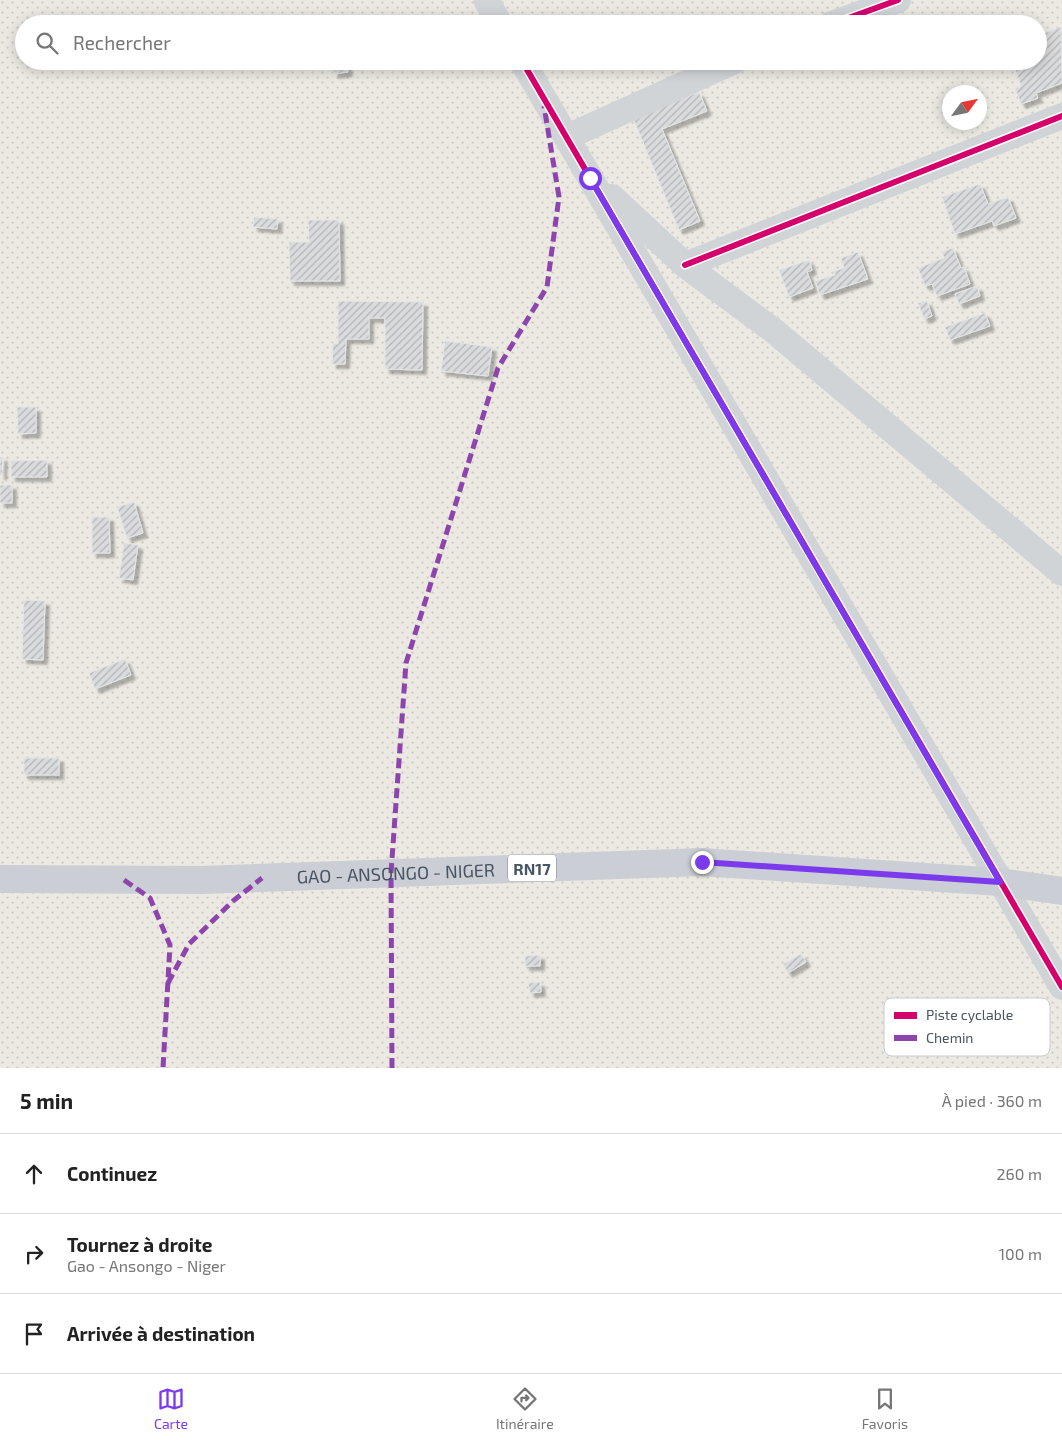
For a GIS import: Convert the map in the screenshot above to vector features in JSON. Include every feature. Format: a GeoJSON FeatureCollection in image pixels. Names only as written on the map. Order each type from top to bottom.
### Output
{"type":"FeatureCollection","features":[{"type":"Feature","properties":{"kind":"main road","name":"GAO - ANSONGO - NIGER"},"geometry":{"type":"LineString","coordinates":[[0,879],[202,880],[702,862],[1000,882],[1062,891]]}},
{"type":"Feature","properties":{"kind":"street"},"geometry":{"type":"LineString","coordinates":[[486,0],[495,15]]}},
{"type":"Feature","properties":{"kind":"street"},"geometry":{"type":"LineString","coordinates":[[857,15],[898,0]]}},
{"type":"Feature","properties":{"kind":"street"},"geometry":{"type":"LineString","coordinates":[[527,70],[1062,987]]}},
{"type":"Feature","properties":{"kind":"street"},"geometry":{"type":"LineString","coordinates":[[566,137],[715,70]]}},
{"type":"Feature","properties":{"kind":"street"},"geometry":{"type":"LineString","coordinates":[[685,265],[1062,116]]}},
{"type":"Feature","properties":{"kind":"street"},"geometry":{"type":"LineString","coordinates":[[590,178],[685,265],[774,331],[1062,573]]}},
{"type":"Feature","properties":{"kind":"sand"},"geometry":{"type":"Polygon","coordinates":[[[0,0],[1062,0],[1062,1068],[0,1068],[0,0]]]}},
{"type":"Feature","properties":{"kind":"building"},"geometry":{"type":"Polygon","coordinates":[[[1061,27],[1062,83],[1036,93],[1038,98],[1021,104],[1015,88],[1021,86],[1015,70],[1047,70],[1047,32],[1061,27]]]}},
{"type":"Feature","properties":{"kind":"building"},"geometry":{"type":"Polygon","coordinates":[[[334,70],[348,70],[348,72],[334,74],[334,70]]]}},
{"type":"Feature","properties":{"kind":"building"},"geometry":{"type":"Polygon","coordinates":[[[699,92],[707,111],[662,129],[700,221],[679,230],[633,118],[699,92]]]}},
{"type":"Feature","properties":{"kind":"building"},"geometry":{"type":"Polygon","coordinates":[[[980,184],[988,204],[1008,197],[1016,218],[994,226],[992,221],[955,234],[942,197],[980,184]]]}},
{"type":"Feature","properties":{"kind":"building"},"geometry":{"type":"Polygon","coordinates":[[[254,217],[278,219],[277,229],[253,227],[254,217]]]}},
{"type":"Feature","properties":{"kind":"building"},"geometry":{"type":"Polygon","coordinates":[[[308,220],[339,220],[340,281],[290,281],[289,242],[309,242],[308,220]]]}},
{"type":"Feature","properties":{"kind":"building"},"geometry":{"type":"Polygon","coordinates":[[[953,248],[961,268],[964,267],[970,284],[937,296],[932,284],[925,286],[918,268],[944,258],[942,252],[953,248]]]}},
{"type":"Feature","properties":{"kind":"building"},"geometry":{"type":"Polygon","coordinates":[[[858,252],[868,279],[820,295],[815,281],[835,275],[834,271],[844,268],[841,258],[858,252]]]}},
{"type":"Feature","properties":{"kind":"building"},"geometry":{"type":"Polygon","coordinates":[[[809,260],[812,270],[807,272],[813,288],[789,297],[779,270],[809,260]]]}},
{"type":"Feature","properties":{"kind":"building"},"geometry":{"type":"Polygon","coordinates":[[[977,286],[980,296],[959,304],[955,294],[977,286]]]}},
{"type":"Feature","properties":{"kind":"building"},"geometry":{"type":"Polygon","coordinates":[[[338,301],[423,302],[422,370],[385,369],[385,318],[369,318],[369,339],[346,339],[345,364],[332,364],[333,343],[338,344],[338,301]]]}},
{"type":"Feature","properties":{"kind":"building"},"geometry":{"type":"Polygon","coordinates":[[[927,301],[932,316],[924,319],[918,303],[927,301]]]}},
{"type":"Feature","properties":{"kind":"building"},"geometry":{"type":"Polygon","coordinates":[[[985,313],[990,326],[950,340],[945,327],[985,313]]]}},
{"type":"Feature","properties":{"kind":"building"},"geometry":{"type":"Polygon","coordinates":[[[445,341],[492,347],[488,376],[441,371],[445,341]]]}},
{"type":"Feature","properties":{"kind":"building"},"geometry":{"type":"Polygon","coordinates":[[[17,407],[36,407],[36,433],[18,434],[17,407]]]}},
{"type":"Feature","properties":{"kind":"building"},"geometry":{"type":"Polygon","coordinates":[[[0,457],[3,457],[2,476],[0,475],[0,457]]]}},
{"type":"Feature","properties":{"kind":"building"},"geometry":{"type":"Polygon","coordinates":[[[47,460],[47,477],[11,477],[11,461],[47,460]]]}},
{"type":"Feature","properties":{"kind":"building"},"geometry":{"type":"Polygon","coordinates":[[[0,485],[12,485],[12,503],[0,503],[0,485]]]}},
{"type":"Feature","properties":{"kind":"building"},"geometry":{"type":"Polygon","coordinates":[[[134,502],[143,533],[127,538],[117,507],[134,502]]]}},
{"type":"Feature","properties":{"kind":"building"},"geometry":{"type":"Polygon","coordinates":[[[92,517],[109,517],[110,553],[92,553],[92,517]]]}},
{"type":"Feature","properties":{"kind":"building"},"geometry":{"type":"Polygon","coordinates":[[[124,543],[138,545],[133,580],[119,578],[124,543]]]}},
{"type":"Feature","properties":{"kind":"building"},"geometry":{"type":"Polygon","coordinates":[[[24,600],[45,601],[43,660],[22,659],[24,600]]]}},
{"type":"Feature","properties":{"kind":"building"},"geometry":{"type":"Polygon","coordinates":[[[125,659],[131,675],[95,689],[89,673],[125,659]]]}},
{"type":"Feature","properties":{"kind":"building"},"geometry":{"type":"Polygon","coordinates":[[[24,758],[59,758],[59,775],[24,775],[24,758]]]}},
{"type":"Feature","properties":{"kind":"building"},"geometry":{"type":"Polygon","coordinates":[[[801,954],[806,962],[788,973],[783,964],[801,954]]]}},
{"type":"Feature","properties":{"kind":"building"},"geometry":{"type":"Polygon","coordinates":[[[540,955],[540,966],[525,966],[525,956],[540,955]]]}},
{"type":"Feature","properties":{"kind":"building"},"geometry":{"type":"Polygon","coordinates":[[[540,982],[541,992],[530,993],[528,983],[540,982]]]}},
{"type":"Feature","properties":{"kind":"marked path"},"geometry":{"type":"LineString","coordinates":[[392,1068],[391,873],[406,663],[498,368],[547,287],[559,197],[544,106]]}},
{"type":"Feature","properties":{"kind":"marked path"},"geometry":{"type":"LineString","coordinates":[[168,983],[189,944],[233,901],[262,878]]}},
{"type":"Feature","properties":{"kind":"marked path"},"geometry":{"type":"LineString","coordinates":[[124,880],[150,898],[170,945],[163,1068]]}},
{"type":"Feature","properties":{"kind":"cycle path"},"geometry":{"type":"LineString","coordinates":[[857,15],[898,0]]}},
{"type":"Feature","properties":{"kind":"cycle path"},"geometry":{"type":"LineString","coordinates":[[527,70],[1062,987]]}},
{"type":"Feature","properties":{"kind":"cycle path"},"geometry":{"type":"LineString","coordinates":[[685,265],[1062,116]]}},
{"type":"Feature","properties":{"kind":"route"},"geometry":{"type":"LineString","coordinates":[[590,178],[723,402],[1000,882],[702,862]]}}]}
